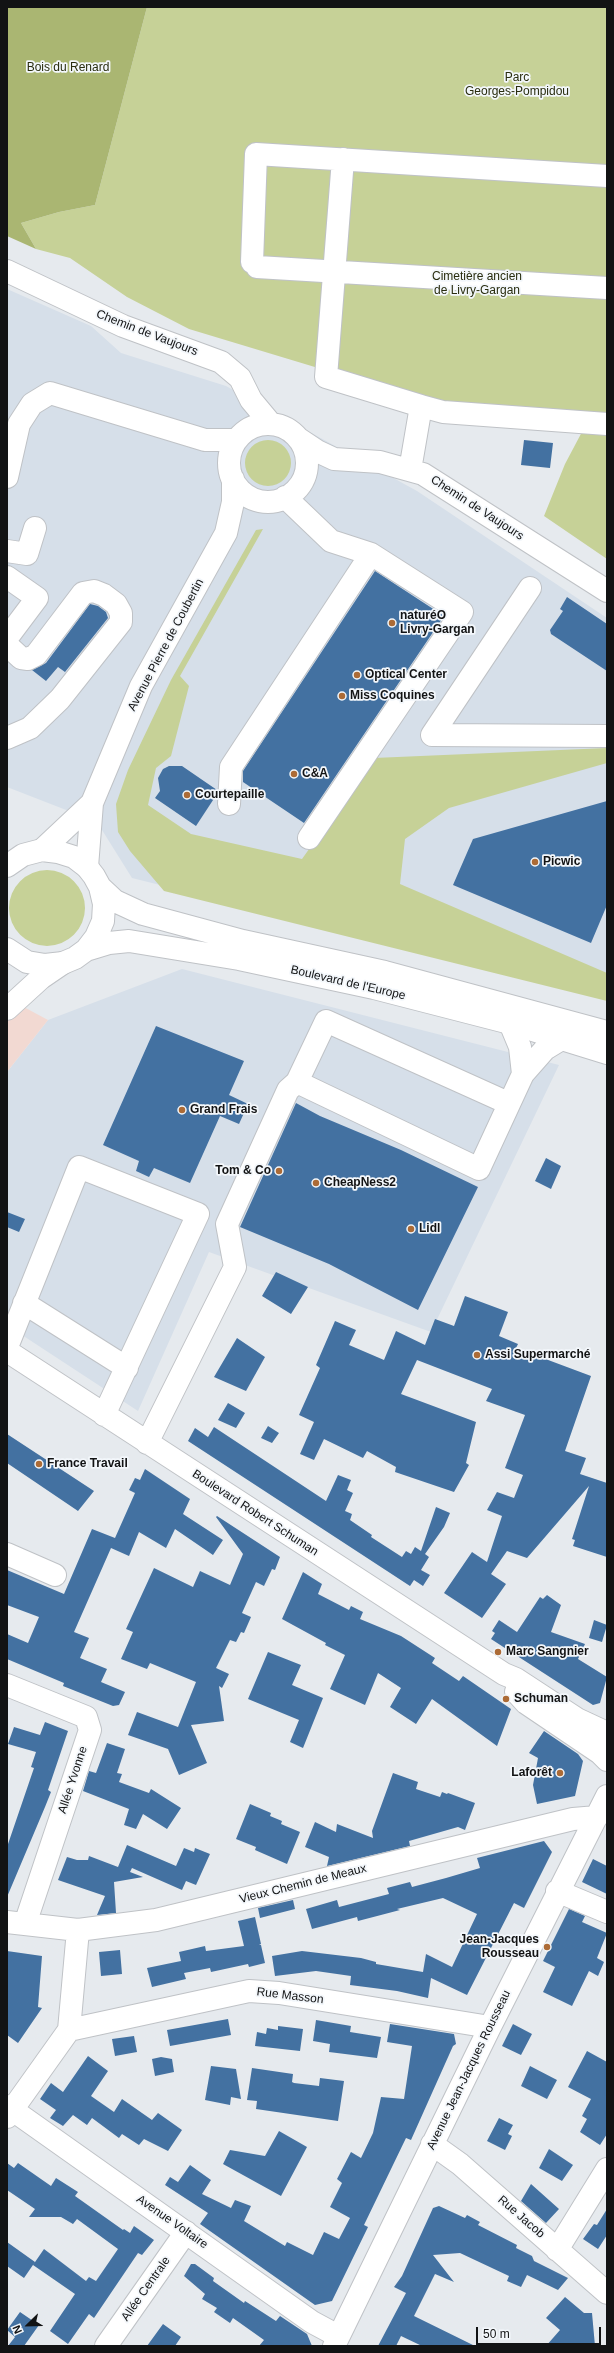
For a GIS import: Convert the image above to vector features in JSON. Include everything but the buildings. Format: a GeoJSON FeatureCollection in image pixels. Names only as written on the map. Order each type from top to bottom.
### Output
{"type":"FeatureCollection","features":[{"type":"Feature","properties":{"kind":"street"},"geometry":{"type":"LineString","coordinates":[[607,176],[343,158],[256,154],[255,265],[334,272],[607,288]]}},
{"type":"Feature","properties":{"kind":"street"},"geometry":{"type":"LineString","coordinates":[[343,158],[326,377],[443,412],[607,424]]}},
{"type":"Feature","properties":{"kind":"street","name":"Chemin de Vaujours"},"geometry":{"type":"LineString","coordinates":[[7,271],[123,326],[221,362],[240,378],[250,400],[271,424]]}},
{"type":"Feature","properties":{"kind":"street"},"geometry":{"type":"LineString","coordinates":[[7,477],[13,428],[32,404],[50,394],[205,440],[241,435],[258,425],[271,424],[282,426],[299,439],[307,461],[306,472],[284,494]]}},
{"type":"Feature","properties":{"kind":"street","name":"Chemin de Vaujours"},"geometry":{"type":"LineString","coordinates":[[241,435],[251,414],[250,400]]}},
{"type":"Feature","properties":{"kind":"street"},"geometry":{"type":"LineString","coordinates":[[410,470],[422,406]]}},
{"type":"Feature","properties":{"kind":"street"},"geometry":{"type":"LineString","coordinates":[[241,435],[230,452],[229,466],[233,479],[241,490],[252,498],[284,494],[317,468],[334,459]]}},
{"type":"Feature","properties":{"kind":"street","name":"Chemin de Vaujours"},"geometry":{"type":"LineString","coordinates":[[299,439],[318,452],[334,459],[380,462],[423,474],[607,591]]}},
{"type":"Feature","properties":{"kind":"street","name":"Avenue Pierre de Coubertin"},"geometry":{"type":"LineString","coordinates":[[87,867],[92,803],[141,686],[226,533],[233,502],[233,479]]}},
{"type":"Feature","properties":{"kind":"street"},"geometry":{"type":"LineString","coordinates":[[284,494],[331,541],[371,554],[462,612],[309,838]]}},
{"type":"Feature","properties":{"kind":"street","name":"Avenue Pierre de Coubertin"},"geometry":{"type":"LineString","coordinates":[[226,533],[249,511],[284,494]]}},
{"type":"Feature","properties":{"kind":"street"},"geometry":{"type":"LineString","coordinates":[[7,551],[27,554],[35,528]]}},
{"type":"Feature","properties":{"kind":"street"},"geometry":{"type":"LineString","coordinates":[[229,804],[231,767],[371,554]]}},
{"type":"Feature","properties":{"kind":"street"},"geometry":{"type":"LineString","coordinates":[[7,578],[36,598],[7,638]]}},
{"type":"Feature","properties":{"kind":"street"},"geometry":{"type":"LineString","coordinates":[[530,588],[432,735],[607,736]]}},
{"type":"Feature","properties":{"kind":"street"},"geometry":{"type":"LineString","coordinates":[[7,645],[21,658],[28,659],[36,655],[83,593],[94,590],[104,595],[116,604],[122,613],[121,622],[60,699],[30,728],[7,738]]}},
{"type":"Feature","properties":{"kind":"street","name":"Avenue Pierre de Coubertin"},"geometry":{"type":"LineString","coordinates":[[42,850],[92,803]]}},
{"type":"Feature","properties":{"kind":"street"},"geometry":{"type":"LineString","coordinates":[[7,866],[23,855],[42,850],[58,852],[74,857],[87,867],[100,887],[104,904],[102,921],[96,937],[86,950],[41,978],[7,1009]]}},
{"type":"Feature","properties":{"kind":"street","name":"Boulevard de l'Europe"},"geometry":{"type":"LineString","coordinates":[[100,887],[116,901],[143,914],[242,941],[385,972],[607,1032]]}},
{"type":"Feature","properties":{"kind":"street","name":"Boulevard de l'Europe"},"geometry":{"type":"LineString","coordinates":[[86,950],[109,943],[129,941],[239,959],[374,988],[510,1023],[563,1038],[607,1053]]}},
{"type":"Feature","properties":{"kind":"street"},"geometry":{"type":"LineString","coordinates":[[7,949],[27,962],[45,966],[63,963]]}},
{"type":"Feature","properties":{"kind":"street"},"geometry":{"type":"LineString","coordinates":[[147,1444],[235,1267],[227,1224],[288,1090],[297,1082],[326,1021],[508,1103]]}},
{"type":"Feature","properties":{"kind":"street"},"geometry":{"type":"LineString","coordinates":[[510,1023],[520,1047],[522,1074]]}},
{"type":"Feature","properties":{"kind":"street"},"geometry":{"type":"LineString","coordinates":[[297,1082],[479,1169],[522,1074],[545,1049],[563,1038]]}},
{"type":"Feature","properties":{"kind":"street"},"geometry":{"type":"LineString","coordinates":[[7,1347],[79,1168],[198,1214],[104,1415]]}},
{"type":"Feature","properties":{"kind":"street"},"geometry":{"type":"LineString","coordinates":[[24,1303],[127,1368]]}},
{"type":"Feature","properties":{"kind":"street","name":"Boulevard Robert Schuman"},"geometry":{"type":"LineString","coordinates":[[7,1351],[509,1682],[526,1703],[600,1753],[607,1760]]}},
{"type":"Feature","properties":{"kind":"street"},"geometry":{"type":"LineString","coordinates":[[7,1554],[55,1575]]}},
{"type":"Feature","properties":{"kind":"street","name":"Allée Yvonne"},"geometry":{"type":"LineString","coordinates":[[7,1685],[86,1717],[90,1730],[16,1923]]}},
{"type":"Feature","properties":{"kind":"street","name":"Avenue Jean-Jacques Rousseau"},"geometry":{"type":"LineString","coordinates":[[336,2341],[557,1891],[607,1796]]}},
{"type":"Feature","properties":{"kind":"street","name":"Vieux Chemin de Meaux"},"geometry":{"type":"LineString","coordinates":[[16,1923],[78,1930],[156,1920],[573,1819],[597,1817]]}},
{"type":"Feature","properties":{"kind":"street"},"geometry":{"type":"LineString","coordinates":[[557,1891],[607,1912]]}},
{"type":"Feature","properties":{"kind":"street"},"geometry":{"type":"LineString","coordinates":[[9,2111],[68,2030],[78,1930]]}},
{"type":"Feature","properties":{"kind":"street","name":"Rue Masson"},"geometry":{"type":"LineString","coordinates":[[68,2030],[249,1991],[279,1993],[490,2027]]}},
{"type":"Feature","properties":{"kind":"street","name":"Avenue Voltaire"},"geometry":{"type":"LineString","coordinates":[[9,2111],[186,2232],[312,2322],[336,2341]]}},
{"type":"Feature","properties":{"kind":"street","name":"Rue Jacob"},"geometry":{"type":"LineString","coordinates":[[432,2144],[460,2164],[607,2293]]}},
{"type":"Feature","properties":{"kind":"street"},"geometry":{"type":"LineString","coordinates":[[557,2250],[607,2169]]}},
{"type":"Feature","properties":{"kind":"street","name":"Allée Centrale"},"geometry":{"type":"LineString","coordinates":[[106,2346],[186,2232]]}},
{"type":"Feature","properties":{"kind":"shaded area"},"geometry":{"type":"Polygon","coordinates":[[[7,289],[91,326],[121,353],[226,386],[417,491],[607,618],[607,988],[604,996],[132,878],[97,822],[7,787],[7,289]]]}},
{"type":"Feature","properties":{"kind":"shaded area"},"geometry":{"type":"Polygon","coordinates":[[[182,969],[559,1065],[431,1332],[209,1252],[138,1411],[22,1335],[7,1332],[7,1072],[48,1020],[182,969]]]}},
{"type":"Feature","properties":{"kind":"shaded area"},"geometry":{"type":"Polygon","coordinates":[[[7,998],[48,1020],[7,1072],[7,998]]]}},
{"type":"Feature","properties":{"kind":"green space","name":"Bois du Renard"},"geometry":{"type":"Polygon","coordinates":[[[7,7],[147,7],[95,205],[59,212],[21,223],[36,249],[7,236],[7,7]]]}},
{"type":"Feature","properties":{"kind":"green space"},"geometry":{"type":"Polygon","coordinates":[[[147,7],[607,7],[607,417],[434,403],[189,329],[127,297],[70,258],[36,249],[21,223],[59,212],[95,205],[147,7]]]}},
{"type":"Feature","properties":{"kind":"green space"},"geometry":{"type":"Polygon","coordinates":[[[583,430],[607,431],[607,559],[544,516],[565,464],[583,430]]]}},
{"type":"Feature","properties":{"kind":"green space"},"geometry":{"type":"Polygon","coordinates":[[[264,440],[272,440],[281,444],[287,450],[291,463],[287,476],[281,482],[272,486],[264,486],[255,482],[249,476],[245,467],[245,459],[249,450],[255,444],[264,440]]]}},
{"type":"Feature","properties":{"kind":"green space"},"geometry":{"type":"Polygon","coordinates":[[[263,529],[180,676],[189,686],[171,756],[156,768],[148,805],[191,834],[302,859],[374,758],[607,748],[607,763],[449,808],[405,839],[400,884],[607,973],[607,1001],[164,891],[130,851],[118,832],[116,804],[128,770],[171,680],[256,530],[263,529]]]}},
{"type":"Feature","properties":{"kind":"green space"},"geometry":{"type":"Polygon","coordinates":[[[47,870],[61,873],[74,881],[82,894],[85,908],[82,922],[74,935],[61,943],[47,946],[33,943],[20,935],[12,922],[9,908],[12,894],[20,881],[33,873],[47,870]]]}},
{"type":"Feature","properties":{"kind":"place","name":"naturéO Livry-Gargan"},"geometry":{"type":"Point","coordinates":[392,623]}},
{"type":"Feature","properties":{"kind":"place","name":"Optical Center"},"geometry":{"type":"Point","coordinates":[357,675]}},
{"type":"Feature","properties":{"kind":"place","name":"Miss Coquines"},"geometry":{"type":"Point","coordinates":[342,696]}},
{"type":"Feature","properties":{"kind":"place","name":"C&A"},"geometry":{"type":"Point","coordinates":[294,774]}},
{"type":"Feature","properties":{"kind":"place","name":"Courtepaille"},"geometry":{"type":"Point","coordinates":[187,795]}},
{"type":"Feature","properties":{"kind":"place","name":"Picwic"},"geometry":{"type":"Point","coordinates":[535,862]}},
{"type":"Feature","properties":{"kind":"place","name":"Grand Frais"},"geometry":{"type":"Point","coordinates":[182,1110]}},
{"type":"Feature","properties":{"kind":"place","name":"Tom & Co"},"geometry":{"type":"Point","coordinates":[279,1171]}},
{"type":"Feature","properties":{"kind":"place","name":"CheapNess2"},"geometry":{"type":"Point","coordinates":[316,1183]}},
{"type":"Feature","properties":{"kind":"place","name":"Lidl"},"geometry":{"type":"Point","coordinates":[411,1229]}},
{"type":"Feature","properties":{"kind":"place","name":"Assi Supermarché"},"geometry":{"type":"Point","coordinates":[477,1355]}},
{"type":"Feature","properties":{"kind":"place","name":"France Travail"},"geometry":{"type":"Point","coordinates":[39,1464]}},
{"type":"Feature","properties":{"kind":"place","name":"Marc Sangnier"},"geometry":{"type":"Point","coordinates":[498,1652]}},
{"type":"Feature","properties":{"kind":"place","name":"Schuman"},"geometry":{"type":"Point","coordinates":[506,1699]}},
{"type":"Feature","properties":{"kind":"place","name":"Laforêt"},"geometry":{"type":"Point","coordinates":[560,1773]}},
{"type":"Feature","properties":{"kind":"place","name":"Jean-Jacques Rousseau"},"geometry":{"type":"Point","coordinates":[547,1947]}},
{"type":"Feature","properties":{"kind":"park label","name":"Parc Georges-Pompidou"},"geometry":{"type":"Point","coordinates":[517,85]}},
{"type":"Feature","properties":{"kind":"park label","name":"Cimetière ancien de Livry-Gargan"},"geometry":{"type":"Point","coordinates":[477,284]}}]}
